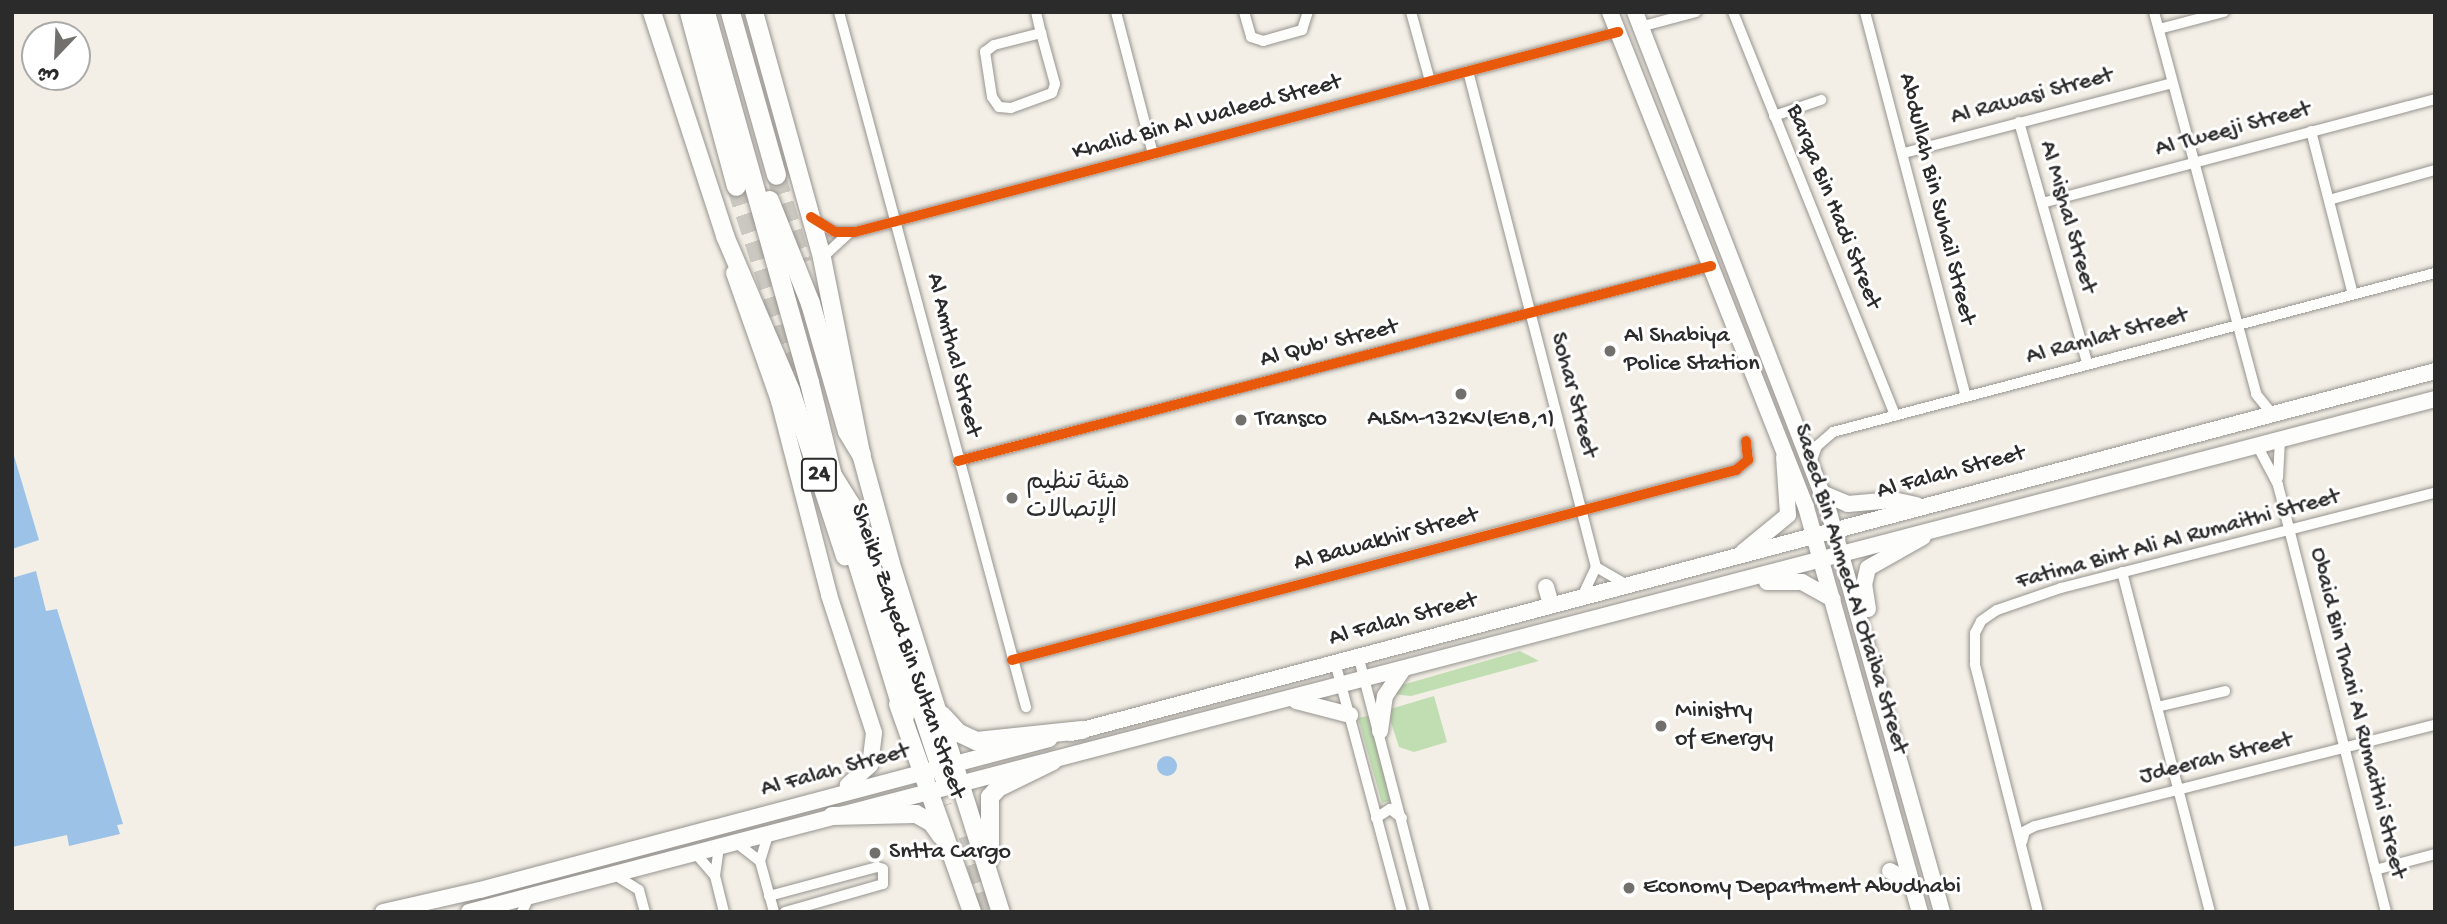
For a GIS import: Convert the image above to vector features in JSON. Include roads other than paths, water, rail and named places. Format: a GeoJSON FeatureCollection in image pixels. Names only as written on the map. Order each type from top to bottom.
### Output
{"type":"FeatureCollection","features":[{"type":"Feature","properties":{"kind":"highway"},"geometry":{"type":"LineString","coordinates":[[689,12],[736,186]]}},
{"type":"Feature","properties":{"kind":"highway"},"geometry":{"type":"LineString","coordinates":[[705,12],[831,471],[904,716]]}},
{"type":"Feature","properties":{"kind":"highway"},"geometry":{"type":"LineString","coordinates":[[717,12],[773,213],[810,303],[848,431],[861,454]]}},
{"type":"Feature","properties":{"kind":"highway"},"geometry":{"type":"LineString","coordinates":[[730,12],[776,175]]}},
{"type":"Feature","properties":{"kind":"main road","name":"Sheikh Zayed Bin Sultan Street"},"geometry":{"type":"LineString","coordinates":[[652,12],[725,236],[791,391],[888,687],[937,768],[958,786],[1001,912]]}},
{"type":"Feature","properties":{"kind":"main road","name":"Sheikh Zayed Bin Sultan Street"},"geometry":{"type":"LineString","coordinates":[[754,12],[822,258],[861,454],[936,706],[937,768],[930,792],[972,912]]}},
{"type":"Feature","properties":{"kind":"main road","name":"Saeed Bin Ahmed Al Otaiba Street"},"geometry":{"type":"LineString","coordinates":[[1610,12],[1786,452],[1833,598],[1920,912]]}},
{"type":"Feature","properties":{"kind":"main road","name":"Saeed Bin Ahmed Al Otaiba Street"},"geometry":{"type":"LineString","coordinates":[[1637,19],[1822,493],[1864,625],[1942,912]]}},
{"type":"Feature","properties":{"kind":"main road"},"geometry":{"type":"LineString","coordinates":[[725,236],[740,295],[779,401],[832,605],[874,733],[867,771],[824,796]]}},
{"type":"Feature","properties":{"kind":"main road","name":"Al Falah Street"},"geometry":{"type":"LineString","coordinates":[[383,912],[481,890],[824,796],[2435,371]]}},
{"type":"Feature","properties":{"kind":"main road","name":"Al Falah Street"},"geometry":{"type":"LineString","coordinates":[[469,912],[526,905],[615,875],[738,844],[832,816],[1365,681],[2435,399]]}},
{"type":"Feature","properties":{"kind":"main road"},"geometry":{"type":"LineString","coordinates":[[1743,552],[1787,515],[1790,499],[1782,468],[1786,452]]}},
{"type":"Feature","properties":{"kind":"main road"},"geometry":{"type":"LineString","coordinates":[[831,471],[852,504],[937,768]]}},
{"type":"Feature","properties":{"kind":"main road"},"geometry":{"type":"LineString","coordinates":[[1822,493],[1848,504],[1893,500],[1918,506]]}},
{"type":"Feature","properties":{"kind":"main road"},"geometry":{"type":"LineString","coordinates":[[1864,625],[1868,610],[1864,585],[1868,568],[1877,560],[1906,551],[1927,533]]}},
{"type":"Feature","properties":{"kind":"main road"},"geometry":{"type":"LineString","coordinates":[[1748,579],[1802,582],[1833,598]]}},
{"type":"Feature","properties":{"kind":"main road"},"geometry":{"type":"LineString","coordinates":[[1546,587],[1551,605]]}},
{"type":"Feature","properties":{"kind":"main road"},"geometry":{"type":"LineString","coordinates":[[1380,731],[1385,696],[1402,671]]}},
{"type":"Feature","properties":{"kind":"main road"},"geometry":{"type":"LineString","coordinates":[[1287,700],[1350,715]]}},
{"type":"Feature","properties":{"kind":"main road"},"geometry":{"type":"LineString","coordinates":[[936,706],[951,726],[976,741],[1082,730]]}},
{"type":"Feature","properties":{"kind":"main road"},"geometry":{"type":"LineString","coordinates":[[994,889],[986,815],[990,797],[998,788],[1053,761]]}},
{"type":"Feature","properties":{"kind":"main road"},"geometry":{"type":"LineString","coordinates":[[832,816],[890,812],[925,817],[937,829],[965,888]]}},
{"type":"Feature","properties":{"kind":"main road"},"geometry":{"type":"LineString","coordinates":[[1889,871],[1913,883]]}},
{"type":"Feature","properties":{"kind":"street","name":"Al Amthal Street"},"geometry":{"type":"LineString","coordinates":[[839,12],[1026,707]]}},
{"type":"Feature","properties":{"kind":"street"},"geometry":{"type":"LineString","coordinates":[[1036,12],[1055,83],[1052,93],[1011,108],[999,107],[992,97],[985,52],[994,45],[1041,33]]}},
{"type":"Feature","properties":{"kind":"street"},"geometry":{"type":"LineString","coordinates":[[1116,12],[1153,154]]}},
{"type":"Feature","properties":{"kind":"street"},"geometry":{"type":"LineString","coordinates":[[1244,12],[1251,37],[1263,41],[1302,30],[1308,12]]}},
{"type":"Feature","properties":{"kind":"street"},"geometry":{"type":"LineString","coordinates":[[1411,12],[1430,81]]}},
{"type":"Feature","properties":{"kind":"street"},"geometry":{"type":"LineString","coordinates":[[1637,19],[1696,12]]}},
{"type":"Feature","properties":{"kind":"street","name":"Barqa Bin Hadi Street"},"geometry":{"type":"LineString","coordinates":[[1733,12],[1895,416]]}},
{"type":"Feature","properties":{"kind":"street","name":"Abdullah Bin Suhail Street"},"geometry":{"type":"LineString","coordinates":[[1865,12],[1966,397]]}},
{"type":"Feature","properties":{"kind":"street"},"geometry":{"type":"LineString","coordinates":[[2154,12],[2256,394],[2273,415]]}},
{"type":"Feature","properties":{"kind":"street"},"geometry":{"type":"LineString","coordinates":[[2159,29],[2224,12]]}},
{"type":"Feature","properties":{"kind":"street","name":"Khalid Bin Al Waleed Street"},"geometry":{"type":"LineString","coordinates":[[822,258],[853,232],[1618,32]]}},
{"type":"Feature","properties":{"kind":"street","name":"Sohar Street"},"geometry":{"type":"LineString","coordinates":[[1468,71],[1528,314],[1596,566]]}},
{"type":"Feature","properties":{"kind":"street","name":"Al Rawasi Street"},"geometry":{"type":"LineString","coordinates":[[1904,153],[2172,83]]}},
{"type":"Feature","properties":{"kind":"street","name":"Al Tweeji Street"},"geometry":{"type":"LineString","coordinates":[[2042,203],[2192,161],[2435,99]]}},
{"type":"Feature","properties":{"kind":"street"},"geometry":{"type":"LineString","coordinates":[[1774,116],[1821,100]]}},
{"type":"Feature","properties":{"kind":"street","name":"Al Mishal Street"},"geometry":{"type":"LineString","coordinates":[[2019,122],[2087,363]]}},
{"type":"Feature","properties":{"kind":"street"},"geometry":{"type":"LineString","coordinates":[[2311,131],[2353,294]]}},
{"type":"Feature","properties":{"kind":"street"},"geometry":{"type":"LineString","coordinates":[[2329,200],[2435,170]]}},
{"type":"Feature","properties":{"kind":"street"},"geometry":{"type":"LineString","coordinates":[[811,217],[835,232],[853,232]]}},
{"type":"Feature","properties":{"kind":"street","name":"Al Qub' Street"},"geometry":{"type":"LineString","coordinates":[[958,461],[1711,266]]}},
{"type":"Feature","properties":{"kind":"street","name":"Al Ramlat Street"},"geometry":{"type":"LineString","coordinates":[[1811,466],[1824,438],[1848,428],[2435,273]]}},
{"type":"Feature","properties":{"kind":"street"},"geometry":{"type":"LineString","coordinates":[[2251,420],[2256,394]]}},
{"type":"Feature","properties":{"kind":"street","name":"Al Bawakhir Street"},"geometry":{"type":"LineString","coordinates":[[1012,660],[1740,469],[1748,460],[1746,440]]}},
{"type":"Feature","properties":{"kind":"street","name":"Obaid Bin Thani Al Rumaithi Street"},"geometry":{"type":"LineString","coordinates":[[2278,485],[2280,441]]}},
{"type":"Feature","properties":{"kind":"street","name":"Obaid Bin Thani Al Rumaithi Street"},"geometry":{"type":"LineString","coordinates":[[2258,447],[2278,485],[2386,912]]}},
{"type":"Feature","properties":{"kind":"street","name":"Fatima Bint Ali Al Rumaithi Street"},"geometry":{"type":"LineString","coordinates":[[2038,912],[1975,664],[1975,633],[1997,610],[2122,572],[2435,493]]}},
{"type":"Feature","properties":{"kind":"street"},"geometry":{"type":"LineString","coordinates":[[1582,597],[1596,566],[1627,585]]}},
{"type":"Feature","properties":{"kind":"street"},"geometry":{"type":"LineString","coordinates":[[2122,572],[2210,912]]}},
{"type":"Feature","properties":{"kind":"street"},"geometry":{"type":"LineString","coordinates":[[1358,655],[1380,731],[1425,912]]}},
{"type":"Feature","properties":{"kind":"street"},"geometry":{"type":"LineString","coordinates":[[1335,662],[1402,912]]}},
{"type":"Feature","properties":{"kind":"street"},"geometry":{"type":"LineString","coordinates":[[2157,707],[2225,691]]}},
{"type":"Feature","properties":{"kind":"street","name":"Jdeerah Street"},"geometry":{"type":"LineString","coordinates":[[2022,848],[2022,835],[2035,826],[2435,725]]}},
{"type":"Feature","properties":{"kind":"street"},"geometry":{"type":"LineString","coordinates":[[1376,818],[1390,809],[1402,818]]}},
{"type":"Feature","properties":{"kind":"street"},"geometry":{"type":"LineString","coordinates":[[768,835],[760,861],[774,912]]}},
{"type":"Feature","properties":{"kind":"street"},"geometry":{"type":"LineString","coordinates":[[738,844],[760,861]]}},
{"type":"Feature","properties":{"kind":"street"},"geometry":{"type":"LineString","coordinates":[[719,847],[715,876],[724,912]]}},
{"type":"Feature","properties":{"kind":"street"},"geometry":{"type":"LineString","coordinates":[[696,854],[715,876]]}},
{"type":"Feature","properties":{"kind":"street"},"geometry":{"type":"LineString","coordinates":[[2375,870],[2435,854]]}},
{"type":"Feature","properties":{"kind":"street"},"geometry":{"type":"LineString","coordinates":[[769,896],[877,867],[883,869],[883,884],[785,912]]}},
{"type":"Feature","properties":{"kind":"street"},"geometry":{"type":"LineString","coordinates":[[615,875],[639,890],[645,912]]}},
{"type":"Feature","properties":{"kind":"water"},"geometry":{"type":"Polygon","coordinates":[[[12,449],[39,540],[12,549],[12,449]]]}},
{"type":"Feature","properties":{"kind":"water"},"geometry":{"type":"Polygon","coordinates":[[[36,571],[46,611],[57,609],[123,824],[117,825],[120,834],[69,846],[67,835],[12,847],[12,578],[36,571]]]}},
{"type":"Feature","properties":{"kind":"water"},"geometry":{"type":"Polygon","coordinates":[[[1167,756],[1174,759],[1177,766],[1174,773],[1167,776],[1160,773],[1157,766],[1160,759],[1167,756]]]}},
{"type":"Feature","properties":{"kind":"tunnel"},"geometry":{"type":"LineString","coordinates":[[776,175],[802,262]]}},
{"type":"Feature","properties":{"kind":"tunnel"},"geometry":{"type":"LineString","coordinates":[[736,186],[806,401]]}},
{"type":"Feature","properties":{"kind":"tunnel"},"geometry":{"type":"LineString","coordinates":[[906,695],[943,806]]}},
{"type":"Feature","properties":{"kind":"tunnel"},"geometry":{"type":"LineString","coordinates":[[968,835],[990,912]]}},
{"type":"Feature","properties":{"kind":"place","name":"Al Shabiya Police Station"},"geometry":{"type":"Point","coordinates":[1610,351]}},
{"type":"Feature","properties":{"kind":"place","name":"ALSM-132KV(E18,1)"},"geometry":{"type":"Point","coordinates":[1461,394]}},
{"type":"Feature","properties":{"kind":"place","name":"Transco"},"geometry":{"type":"Point","coordinates":[1241,420]}},
{"type":"Feature","properties":{"kind":"place","name":"هيئة تنظيم الإتصالات"},"geometry":{"type":"Point","coordinates":[1012,498]}},
{"type":"Feature","properties":{"kind":"place","name":"Ministry of Energy"},"geometry":{"type":"Point","coordinates":[1661,726]}},
{"type":"Feature","properties":{"kind":"place","name":"Sntta Cargo"},"geometry":{"type":"Point","coordinates":[875,853]}},
{"type":"Feature","properties":{"kind":"place","name":"Economy Department Abudhabi"},"geometry":{"type":"Point","coordinates":[1629,888]}}]}
